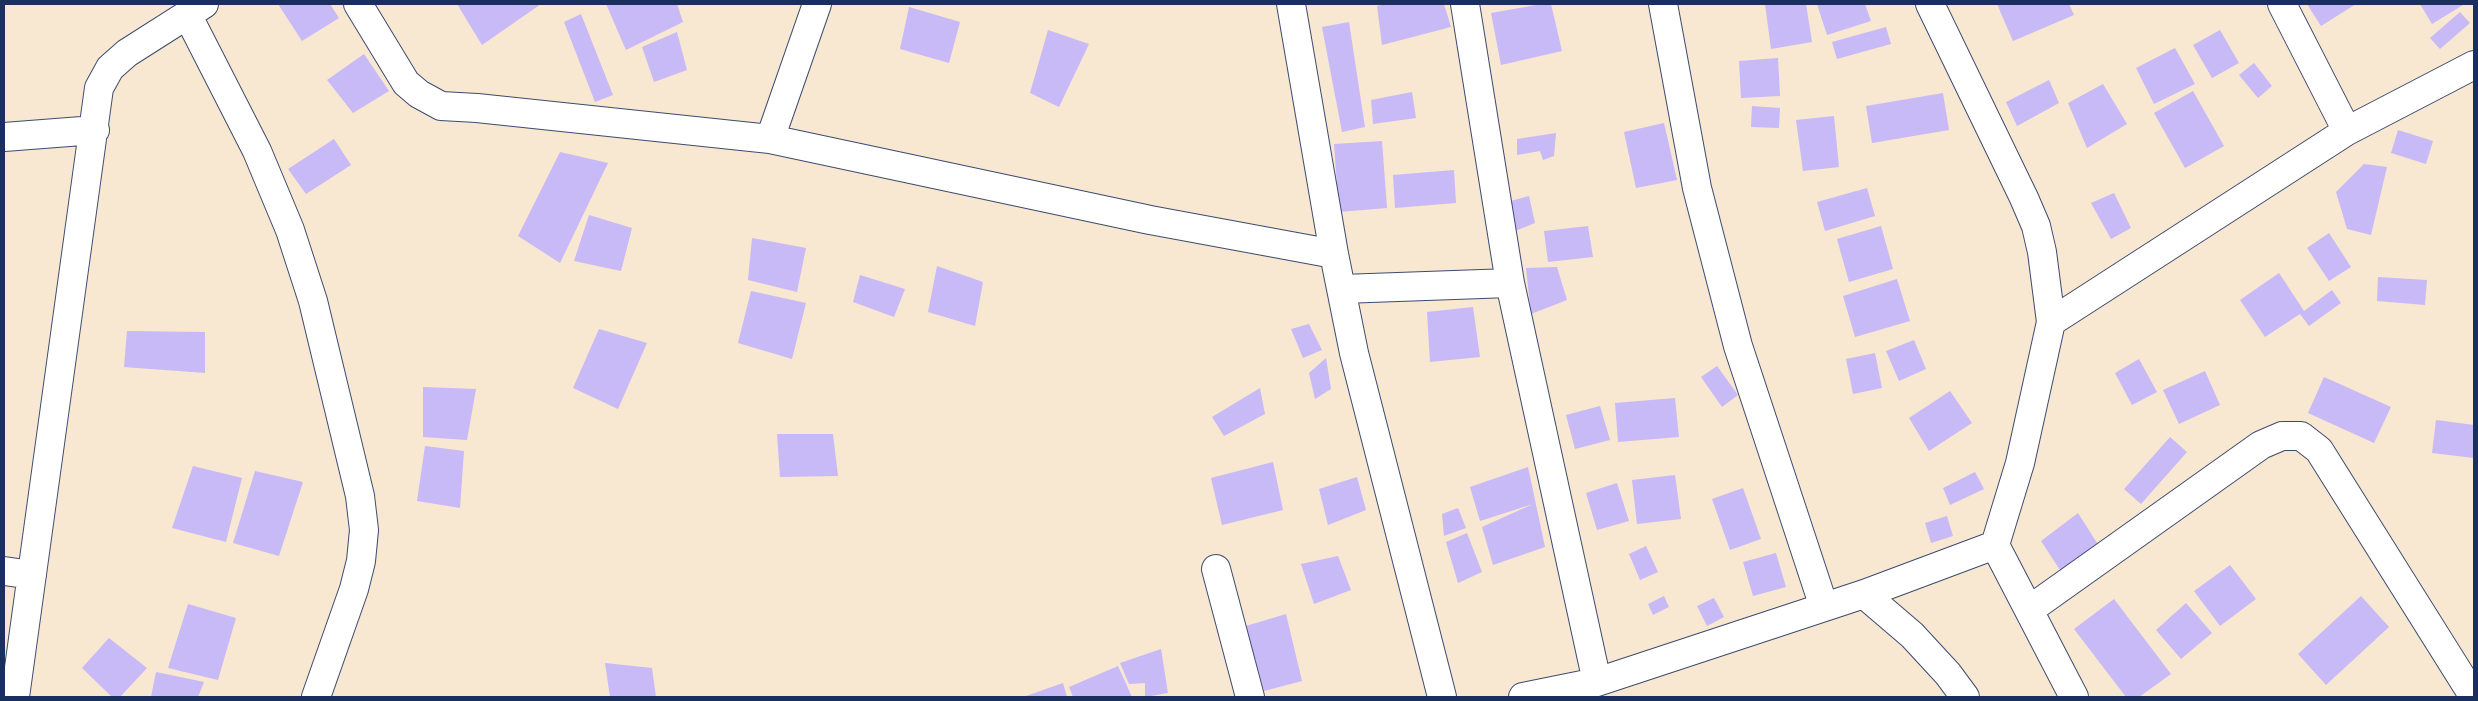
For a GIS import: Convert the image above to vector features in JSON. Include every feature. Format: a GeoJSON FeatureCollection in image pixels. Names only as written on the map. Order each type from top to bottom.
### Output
{"type":"FeatureCollection","features":[{"type":"Feature","properties":{"kind":"street"},"geometry":{"type":"LineString","coordinates":[[358,4],[406,83],[419,94],[441,106],[477,108],[770,139],[1150,220],[1334,254]]}},
{"type":"Feature","properties":{"kind":"street"},"geometry":{"type":"LineString","coordinates":[[770,139],[817,4]]}},
{"type":"Feature","properties":{"kind":"street"},"geometry":{"type":"LineString","coordinates":[[1291,4],[1334,254],[1354,353],[1442,697]]}},
{"type":"Feature","properties":{"kind":"street"},"geometry":{"type":"LineString","coordinates":[[1465,4],[1510,283],[1597,682]]}},
{"type":"Feature","properties":{"kind":"street"},"geometry":{"type":"LineString","coordinates":[[1663,4],[1697,188],[1738,346],[1824,607]]}},
{"type":"Feature","properties":{"kind":"street"},"geometry":{"type":"LineString","coordinates":[[1930,4],[2024,198],[2036,226],[2042,252],[2051,322],[2020,462],[1995,545],[2074,697]]}},
{"type":"Feature","properties":{"kind":"street"},"geometry":{"type":"LineString","coordinates":[[2282,4],[2347,131]]}},
{"type":"Feature","properties":{"kind":"street"},"geometry":{"type":"LineString","coordinates":[[15,697],[95,130],[99,88],[110,68],[127,53],[196,9],[290,230],[313,302],[359,488],[364,530],[361,561],[354,589],[316,697]]}},
{"type":"Feature","properties":{"kind":"street"},"geometry":{"type":"LineString","coordinates":[[2051,322],[2347,131],[2474,64]]}},
{"type":"Feature","properties":{"kind":"street"},"geometry":{"type":"LineString","coordinates":[[4,137],[95,130]]}},
{"type":"Feature","properties":{"kind":"street"},"geometry":{"type":"LineString","coordinates":[[1342,289],[1510,283]]}},
{"type":"Feature","properties":{"kind":"street"},"geometry":{"type":"LineString","coordinates":[[2029,610],[2261,445],[2282,436],[2302,436],[2319,450],[2474,697]]}},
{"type":"Feature","properties":{"kind":"street"},"geometry":{"type":"LineString","coordinates":[[1523,697],[1597,682],[1864,594],[1995,545]]}},
{"type":"Feature","properties":{"kind":"street"},"geometry":{"type":"LineString","coordinates":[[1216,569],[1250,697]]}},
{"type":"Feature","properties":{"kind":"street"},"geometry":{"type":"LineString","coordinates":[[4,571],[32,576]]}},
{"type":"Feature","properties":{"kind":"street"},"geometry":{"type":"LineString","coordinates":[[1864,594],[1912,634],[1948,674],[1965,697]]}},
{"type":"Feature","properties":{"kind":"building"},"geometry":{"type":"Polygon","coordinates":[[[278,4],[330,4],[339,18],[302,41],[278,4]]]}},
{"type":"Feature","properties":{"kind":"building"},"geometry":{"type":"Polygon","coordinates":[[[457,4],[541,4],[482,45],[457,4]]]}},
{"type":"Feature","properties":{"kind":"building"},"geometry":{"type":"Polygon","coordinates":[[[606,4],[677,4],[683,22],[626,50],[606,4]]]}},
{"type":"Feature","properties":{"kind":"building"},"geometry":{"type":"Polygon","coordinates":[[[1384,4],[1444,4],[1451,27],[1382,45],[1377,6],[1384,4]]]}},
{"type":"Feature","properties":{"kind":"building"},"geometry":{"type":"Polygon","coordinates":[[[1551,4],[1562,51],[1501,65],[1491,13],[1551,4]]]}},
{"type":"Feature","properties":{"kind":"building"},"geometry":{"type":"Polygon","coordinates":[[[1765,4],[1806,4],[1812,42],[1771,49],[1765,4]]]}},
{"type":"Feature","properties":{"kind":"building"},"geometry":{"type":"Polygon","coordinates":[[[1817,4],[1865,4],[1871,21],[1827,35],[1817,4]]]}},
{"type":"Feature","properties":{"kind":"building"},"geometry":{"type":"Polygon","coordinates":[[[1997,4],[2069,4],[2074,15],[2013,41],[1997,4]]]}},
{"type":"Feature","properties":{"kind":"building"},"geometry":{"type":"Polygon","coordinates":[[[2307,4],[2356,4],[2321,26],[2307,4]]]}},
{"type":"Feature","properties":{"kind":"building"},"geometry":{"type":"Polygon","coordinates":[[[2420,4],[2462,4],[2463,5],[2432,24],[2420,4]]]}},
{"type":"Feature","properties":{"kind":"building"},"geometry":{"type":"Polygon","coordinates":[[[909,7],[960,22],[949,63],[900,49],[909,7]]]}},
{"type":"Feature","properties":{"kind":"building"},"geometry":{"type":"Polygon","coordinates":[[[2460,12],[2470,23],[2440,49],[2430,38],[2460,12]]]}},
{"type":"Feature","properties":{"kind":"building"},"geometry":{"type":"Polygon","coordinates":[[[581,14],[613,95],[595,102],[564,22],[581,14]]]}},
{"type":"Feature","properties":{"kind":"building"},"geometry":{"type":"Polygon","coordinates":[[[1349,22],[1365,127],[1342,132],[1322,27],[1349,22]]]}},
{"type":"Feature","properties":{"kind":"building"},"geometry":{"type":"Polygon","coordinates":[[[1886,27],[1891,44],[1837,59],[1832,42],[1886,27]]]}},
{"type":"Feature","properties":{"kind":"building"},"geometry":{"type":"Polygon","coordinates":[[[1048,30],[1089,44],[1059,107],[1030,93],[1048,30]]]}},
{"type":"Feature","properties":{"kind":"building"},"geometry":{"type":"Polygon","coordinates":[[[2220,30],[2239,63],[2212,78],[2193,45],[2220,30]]]}},
{"type":"Feature","properties":{"kind":"building"},"geometry":{"type":"Polygon","coordinates":[[[677,32],[687,70],[654,82],[642,47],[677,32]]]}},
{"type":"Feature","properties":{"kind":"building"},"geometry":{"type":"Polygon","coordinates":[[[2175,48],[2195,84],[2154,104],[2136,68],[2175,48]]]}},
{"type":"Feature","properties":{"kind":"building"},"geometry":{"type":"Polygon","coordinates":[[[364,54],[389,91],[353,113],[327,80],[364,54]]]}},
{"type":"Feature","properties":{"kind":"building"},"geometry":{"type":"Polygon","coordinates":[[[1778,58],[1780,96],[1741,98],[1739,61],[1778,58]]]}},
{"type":"Feature","properties":{"kind":"building"},"geometry":{"type":"Polygon","coordinates":[[[2254,63],[2272,86],[2258,98],[2239,75],[2254,63]]]}},
{"type":"Feature","properties":{"kind":"building"},"geometry":{"type":"Polygon","coordinates":[[[2049,80],[2059,103],[2017,126],[2006,102],[2049,80]]]}},
{"type":"Feature","properties":{"kind":"building"},"geometry":{"type":"Polygon","coordinates":[[[2103,84],[2127,124],[2087,148],[2068,103],[2103,84]]]}},
{"type":"Feature","properties":{"kind":"building"},"geometry":{"type":"Polygon","coordinates":[[[2193,91],[2224,146],[2185,168],[2154,113],[2193,91]]]}},
{"type":"Feature","properties":{"kind":"building"},"geometry":{"type":"Polygon","coordinates":[[[1412,92],[1416,118],[1373,124],[1371,100],[1412,92]]]}},
{"type":"Feature","properties":{"kind":"building"},"geometry":{"type":"Polygon","coordinates":[[[1943,93],[1949,130],[1872,143],[1866,106],[1943,93]]]}},
{"type":"Feature","properties":{"kind":"building"},"geometry":{"type":"Polygon","coordinates":[[[1752,106],[1780,108],[1779,128],[1751,127],[1752,106]]]}},
{"type":"Feature","properties":{"kind":"building"},"geometry":{"type":"Polygon","coordinates":[[[1834,116],[1839,167],[1803,171],[1796,120],[1834,116]]]}},
{"type":"Feature","properties":{"kind":"building"},"geometry":{"type":"Polygon","coordinates":[[[1664,123],[1677,180],[1636,188],[1624,132],[1664,123]]]}},
{"type":"Feature","properties":{"kind":"building"},"geometry":{"type":"Polygon","coordinates":[[[2398,130],[2433,141],[2426,164],[2391,153],[2398,130]]]}},
{"type":"Feature","properties":{"kind":"building"},"geometry":{"type":"Polygon","coordinates":[[[1556,133],[1554,156],[1543,160],[1540,151],[1517,155],[1517,139],[1556,133]]]}},
{"type":"Feature","properties":{"kind":"building"},"geometry":{"type":"Polygon","coordinates":[[[334,139],[351,165],[306,194],[288,169],[334,139]]]}},
{"type":"Feature","properties":{"kind":"building"},"geometry":{"type":"Polygon","coordinates":[[[1382,141],[1387,208],[1339,212],[1334,144],[1382,141]]]}},
{"type":"Feature","properties":{"kind":"building"},"geometry":{"type":"Polygon","coordinates":[[[560,152],[608,163],[560,263],[518,236],[560,152]]]}},
{"type":"Feature","properties":{"kind":"building"},"geometry":{"type":"Polygon","coordinates":[[[2364,164],[2387,167],[2371,235],[2347,229],[2336,192],[2364,164]]]}},
{"type":"Feature","properties":{"kind":"building"},"geometry":{"type":"Polygon","coordinates":[[[1454,170],[1456,203],[1395,208],[1393,175],[1454,170]]]}},
{"type":"Feature","properties":{"kind":"building"},"geometry":{"type":"Polygon","coordinates":[[[1867,188],[1875,216],[1825,231],[1817,202],[1867,188]]]}},
{"type":"Feature","properties":{"kind":"building"},"geometry":{"type":"Polygon","coordinates":[[[2114,193],[2131,228],[2111,239],[2091,203],[2114,193]]]}},
{"type":"Feature","properties":{"kind":"building"},"geometry":{"type":"Polygon","coordinates":[[[1529,196],[1535,223],[1515,231],[1507,202],[1529,196]]]}},
{"type":"Feature","properties":{"kind":"building"},"geometry":{"type":"Polygon","coordinates":[[[589,215],[632,228],[621,271],[574,261],[589,215]]]}},
{"type":"Feature","properties":{"kind":"building"},"geometry":{"type":"Polygon","coordinates":[[[1588,226],[1593,257],[1548,262],[1544,231],[1588,226]]]}},
{"type":"Feature","properties":{"kind":"building"},"geometry":{"type":"Polygon","coordinates":[[[1881,226],[1893,269],[1849,282],[1837,239],[1881,226]]]}},
{"type":"Feature","properties":{"kind":"building"},"geometry":{"type":"Polygon","coordinates":[[[2329,233],[2351,267],[2329,281],[2307,248],[2329,233]]]}},
{"type":"Feature","properties":{"kind":"building"},"geometry":{"type":"Polygon","coordinates":[[[752,238],[806,248],[797,292],[748,280],[752,238]]]}},
{"type":"Feature","properties":{"kind":"building"},"geometry":{"type":"Polygon","coordinates":[[[937,266],[983,282],[975,326],[928,312],[937,266]]]}},
{"type":"Feature","properties":{"kind":"building"},"geometry":{"type":"Polygon","coordinates":[[[1557,267],[1567,300],[1531,314],[1526,268],[1557,267]]]}},
{"type":"Feature","properties":{"kind":"building"},"geometry":{"type":"Polygon","coordinates":[[[2279,273],[2304,311],[2332,290],[2341,303],[2309,326],[2300,314],[2265,337],[2240,300],[2279,273]]]}},
{"type":"Feature","properties":{"kind":"building"},"geometry":{"type":"Polygon","coordinates":[[[860,275],[905,289],[894,317],[853,302],[860,275]]]}},
{"type":"Feature","properties":{"kind":"building"},"geometry":{"type":"Polygon","coordinates":[[[2378,277],[2427,280],[2425,305],[2377,301],[2378,277]]]}},
{"type":"Feature","properties":{"kind":"building"},"geometry":{"type":"Polygon","coordinates":[[[1897,279],[1910,321],[1855,337],[1843,296],[1897,279]]]}},
{"type":"Feature","properties":{"kind":"building"},"geometry":{"type":"Polygon","coordinates":[[[751,291],[806,303],[792,359],[738,343],[751,291]]]}},
{"type":"Feature","properties":{"kind":"building"},"geometry":{"type":"Polygon","coordinates":[[[1473,307],[1480,357],[1430,362],[1427,312],[1473,307]]]}},
{"type":"Feature","properties":{"kind":"building"},"geometry":{"type":"Polygon","coordinates":[[[1309,324],[1322,350],[1303,358],[1291,329],[1309,324]]]}},
{"type":"Feature","properties":{"kind":"building"},"geometry":{"type":"Polygon","coordinates":[[[599,329],[647,343],[618,409],[573,388],[599,329]]]}},
{"type":"Feature","properties":{"kind":"building"},"geometry":{"type":"Polygon","coordinates":[[[127,331],[205,332],[205,373],[124,367],[127,331]]]}},
{"type":"Feature","properties":{"kind":"building"},"geometry":{"type":"Polygon","coordinates":[[[1914,340],[1926,369],[1899,381],[1886,351],[1914,340]]]}},
{"type":"Feature","properties":{"kind":"building"},"geometry":{"type":"Polygon","coordinates":[[[1875,353],[1882,388],[1853,394],[1846,359],[1875,353]]]}},
{"type":"Feature","properties":{"kind":"building"},"geometry":{"type":"Polygon","coordinates":[[[1326,358],[1331,389],[1315,399],[1309,373],[1326,358]]]}},
{"type":"Feature","properties":{"kind":"building"},"geometry":{"type":"Polygon","coordinates":[[[2139,359],[2157,392],[2132,405],[2115,373],[2139,359]]]}},
{"type":"Feature","properties":{"kind":"building"},"geometry":{"type":"Polygon","coordinates":[[[1717,366],[1738,395],[1722,407],[1701,377],[1717,366]]]}},
{"type":"Feature","properties":{"kind":"building"},"geometry":{"type":"Polygon","coordinates":[[[2205,371],[2220,405],[2179,424],[2163,390],[2205,371]]]}},
{"type":"Feature","properties":{"kind":"building"},"geometry":{"type":"Polygon","coordinates":[[[2324,377],[2391,407],[2374,443],[2308,413],[2324,377]]]}},
{"type":"Feature","properties":{"kind":"building"},"geometry":{"type":"Polygon","coordinates":[[[423,387],[476,389],[467,440],[423,437],[423,387]]]}},
{"type":"Feature","properties":{"kind":"building"},"geometry":{"type":"Polygon","coordinates":[[[1260,388],[1265,414],[1224,436],[1212,417],[1260,388]]]}},
{"type":"Feature","properties":{"kind":"building"},"geometry":{"type":"Polygon","coordinates":[[[1950,391],[1972,423],[1929,451],[1909,418],[1950,391]]]}},
{"type":"Feature","properties":{"kind":"building"},"geometry":{"type":"Polygon","coordinates":[[[1675,398],[1679,437],[1618,442],[1615,403],[1675,398]]]}},
{"type":"Feature","properties":{"kind":"building"},"geometry":{"type":"Polygon","coordinates":[[[1600,406],[1610,440],[1575,449],[1566,415],[1600,406]]]}},
{"type":"Feature","properties":{"kind":"building"},"geometry":{"type":"Polygon","coordinates":[[[2436,420],[2474,425],[2474,458],[2432,453],[2436,420]]]}},
{"type":"Feature","properties":{"kind":"building"},"geometry":{"type":"Polygon","coordinates":[[[777,434],[833,434],[838,476],[780,477],[777,434]]]}},
{"type":"Feature","properties":{"kind":"building"},"geometry":{"type":"Polygon","coordinates":[[[2170,437],[2187,452],[2141,504],[2124,489],[2170,437]]]}},
{"type":"Feature","properties":{"kind":"building"},"geometry":{"type":"Polygon","coordinates":[[[425,446],[464,451],[460,508],[417,501],[425,446]]]}},
{"type":"Feature","properties":{"kind":"building"},"geometry":{"type":"Polygon","coordinates":[[[1273,462],[1283,510],[1222,525],[1211,478],[1273,462]]]}},
{"type":"Feature","properties":{"kind":"building"},"geometry":{"type":"Polygon","coordinates":[[[193,466],[242,478],[226,542],[172,528],[193,466]]]}},
{"type":"Feature","properties":{"kind":"building"},"geometry":{"type":"Polygon","coordinates":[[[1528,467],[1545,547],[1493,565],[1482,527],[1533,504],[1480,521],[1470,487],[1528,467]]]}},
{"type":"Feature","properties":{"kind":"building"},"geometry":{"type":"Polygon","coordinates":[[[255,471],[303,482],[279,556],[233,543],[255,471]]]}},
{"type":"Feature","properties":{"kind":"building"},"geometry":{"type":"Polygon","coordinates":[[[1975,472],[1984,489],[1950,505],[1943,488],[1975,472]]]}},
{"type":"Feature","properties":{"kind":"building"},"geometry":{"type":"Polygon","coordinates":[[[1675,475],[1681,519],[1637,524],[1632,480],[1675,475]]]}},
{"type":"Feature","properties":{"kind":"building"},"geometry":{"type":"Polygon","coordinates":[[[1357,477],[1366,510],[1328,525],[1319,489],[1357,477]]]}},
{"type":"Feature","properties":{"kind":"building"},"geometry":{"type":"Polygon","coordinates":[[[1617,483],[1629,521],[1597,530],[1586,493],[1617,483]]]}},
{"type":"Feature","properties":{"kind":"building"},"geometry":{"type":"Polygon","coordinates":[[[1743,488],[1761,539],[1730,550],[1712,499],[1743,488]]]}},
{"type":"Feature","properties":{"kind":"building"},"geometry":{"type":"Polygon","coordinates":[[[1458,508],[1466,528],[1444,536],[1442,514],[1458,508]]]}},
{"type":"Feature","properties":{"kind":"building"},"geometry":{"type":"Polygon","coordinates":[[[2078,513],[2099,546],[2062,573],[2041,541],[2078,513]]]}},
{"type":"Feature","properties":{"kind":"building"},"geometry":{"type":"Polygon","coordinates":[[[1947,516],[1953,536],[1931,543],[1925,523],[1947,516]]]}},
{"type":"Feature","properties":{"kind":"building"},"geometry":{"type":"Polygon","coordinates":[[[1467,533],[1482,572],[1458,583],[1446,542],[1467,533]]]}},
{"type":"Feature","properties":{"kind":"building"},"geometry":{"type":"Polygon","coordinates":[[[1646,546],[1658,572],[1640,580],[1629,554],[1646,546]]]}},
{"type":"Feature","properties":{"kind":"building"},"geometry":{"type":"Polygon","coordinates":[[[1776,553],[1786,587],[1753,596],[1743,562],[1776,553]]]}},
{"type":"Feature","properties":{"kind":"building"},"geometry":{"type":"Polygon","coordinates":[[[1338,556],[1351,590],[1314,604],[1301,564],[1338,556]]]}},
{"type":"Feature","properties":{"kind":"building"},"geometry":{"type":"Polygon","coordinates":[[[2230,565],[2256,599],[2220,626],[2194,591],[2230,565]]]}},
{"type":"Feature","properties":{"kind":"building"},"geometry":{"type":"Polygon","coordinates":[[[1664,596],[1669,607],[1653,615],[1648,604],[1664,596]]]}},
{"type":"Feature","properties":{"kind":"building"},"geometry":{"type":"Polygon","coordinates":[[[2361,596],[2389,627],[2326,685],[2298,654],[2361,596]]]}},
{"type":"Feature","properties":{"kind":"building"},"geometry":{"type":"Polygon","coordinates":[[[1714,598],[1724,617],[1707,626],[1697,606],[1714,598]]]}},
{"type":"Feature","properties":{"kind":"building"},"geometry":{"type":"Polygon","coordinates":[[[2114,599],[2171,674],[2139,697],[2126,697],[2074,629],[2114,599]]]}},
{"type":"Feature","properties":{"kind":"building"},"geometry":{"type":"Polygon","coordinates":[[[2186,603],[2212,633],[2181,659],[2156,630],[2186,603]]]}},
{"type":"Feature","properties":{"kind":"building"},"geometry":{"type":"Polygon","coordinates":[[[188,604],[236,618],[218,680],[168,668],[188,604]]]}},
{"type":"Feature","properties":{"kind":"building"},"geometry":{"type":"Polygon","coordinates":[[[1286,614],[1302,681],[1264,691],[1246,626],[1286,614]]]}},
{"type":"Feature","properties":{"kind":"building"},"geometry":{"type":"Polygon","coordinates":[[[109,638],[147,668],[120,697],[112,697],[82,668],[109,638]]]}},
{"type":"Feature","properties":{"kind":"building"},"geometry":{"type":"Polygon","coordinates":[[[1161,649],[1168,693],[1145,697],[1145,683],[1129,684],[1120,663],[1161,649]]]}},
{"type":"Feature","properties":{"kind":"building"},"geometry":{"type":"Polygon","coordinates":[[[605,663],[652,668],[656,697],[610,697],[605,663]]]}},
{"type":"Feature","properties":{"kind":"building"},"geometry":{"type":"Polygon","coordinates":[[[1118,666],[1132,697],[1073,697],[1069,687],[1118,666]]]}},
{"type":"Feature","properties":{"kind":"building"},"geometry":{"type":"Polygon","coordinates":[[[156,672],[204,682],[198,697],[151,697],[156,672]]]}},
{"type":"Feature","properties":{"kind":"building"},"geometry":{"type":"Polygon","coordinates":[[[1063,683],[1067,697],[1023,697],[1063,683]]]}}]}
